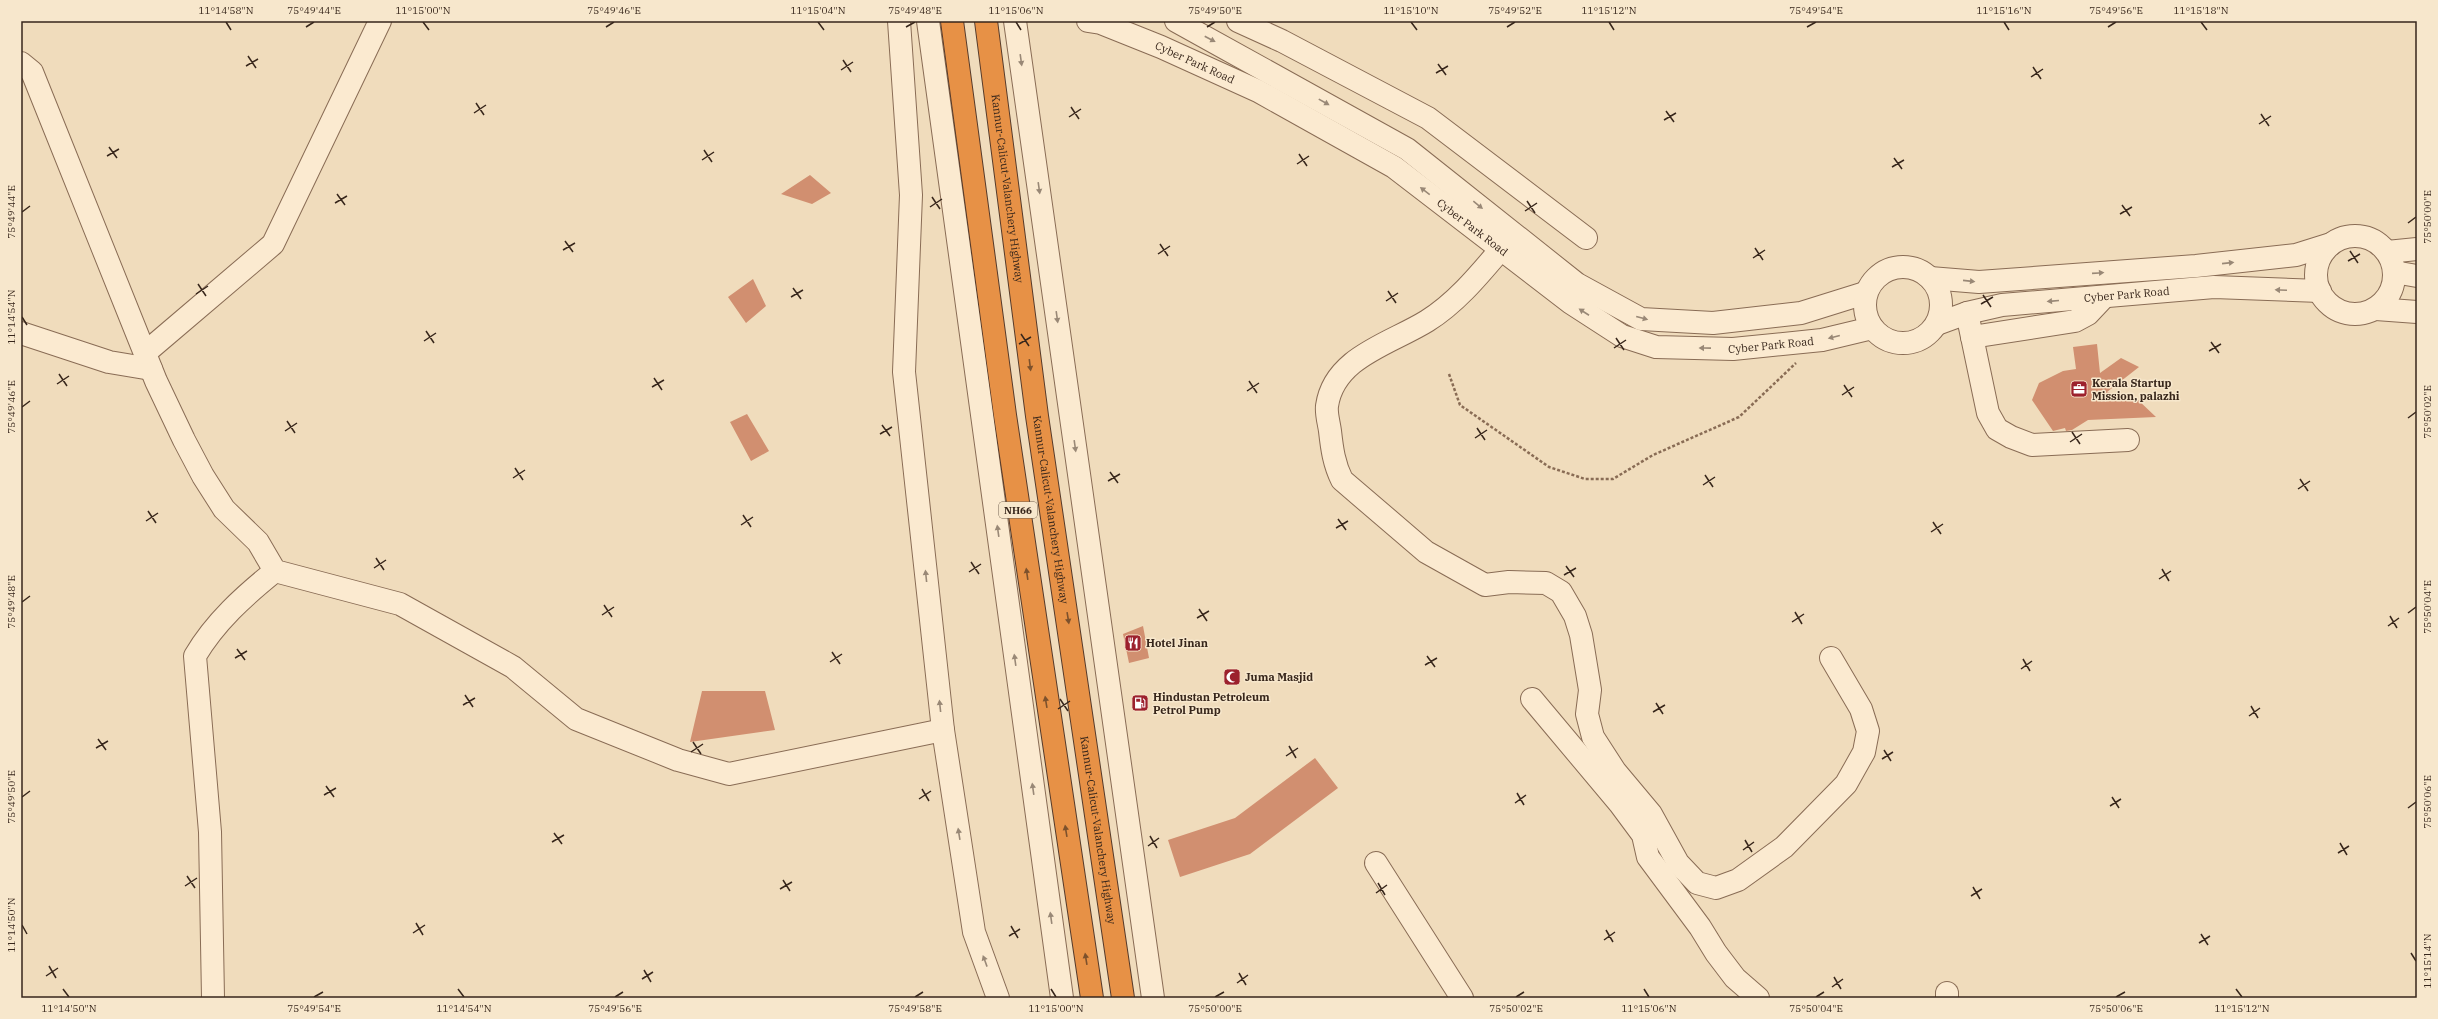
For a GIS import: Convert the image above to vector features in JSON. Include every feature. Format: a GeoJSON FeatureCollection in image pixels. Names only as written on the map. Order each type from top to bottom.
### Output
{"type":"FeatureCollection","features":[{"type":"Feature","properties":{"kind":"highway","name":"NH66"},"geometry":{"type":"LineString","coordinates":[[952,21],[1012,469],[1092,998]]}},
{"type":"Feature","properties":{"kind":"highway","name":"Kannur-Calicut-Valanchery Highway"},"geometry":{"type":"LineString","coordinates":[[986,21],[1037,416],[1123,998]]}},
{"type":"Feature","properties":{"kind":"street"},"geometry":{"type":"LineString","coordinates":[[21,333],[109,362],[148,361],[273,244],[380,21]]}},
{"type":"Feature","properties":{"kind":"street"},"geometry":{"type":"LineString","coordinates":[[899,21],[911,195],[904,372],[943,730],[974,932],[998,998]]}},
{"type":"Feature","properties":{"kind":"street"},"geometry":{"type":"LineString","coordinates":[[928,21],[1062,998]]}},
{"type":"Feature","properties":{"kind":"street"},"geometry":{"type":"LineString","coordinates":[[1015,21],[1154,998]]}},
{"type":"Feature","properties":{"kind":"street","name":"Cyber Park Road"},"geometry":{"type":"LineString","coordinates":[[1088,21],[1102,23],[1161,47],[1265,95],[1394,167],[1571,303],[1622,336],[1656,347],[1733,349],[1822,340],[1872,328]]}},
{"type":"Feature","properties":{"kind":"street"},"geometry":{"type":"LineString","coordinates":[[1176,21],[1408,149],[1576,284],[1641,319],[1721,322],[1801,313],[1866,293]]}},
{"type":"Feature","properties":{"kind":"street"},"geometry":{"type":"LineString","coordinates":[[1238,21],[1282,41],[1428,118],[1586,238]]}},
{"type":"Feature","properties":{"kind":"street"},"geometry":{"type":"LineString","coordinates":[[21,63],[32,72],[148,361],[202,476],[224,509],[258,542],[275,571],[400,604],[512,667],[576,719],[678,760],[729,774],[943,730]]}},
{"type":"Feature","properties":{"kind":"street"},"geometry":{"type":"LineString","coordinates":[[1930,278],[1979,282],[2196,266],[2296,255],[2331,244],[2342,238],[2361,236],[2378,243],[2387,252],[2394,272],[2392,289],[2386,300],[2376,309],[2363,314],[2350,314],[2338,310],[2327,302],[2320,291],[2316,279],[2317,266],[2322,253],[2331,244]]}},
{"type":"Feature","properties":{"kind":"street"},"geometry":{"type":"LineString","coordinates":[[1501,249],[1470,285],[1445,308],[1428,321],[1352,362],[1333,384],[1327,408],[1334,464],[1342,480],[1426,552],[1485,585],[1509,582],[1546,583],[1561,592],[1575,616],[1581,635],[1590,690],[1587,714],[1600,766],[1643,835],[1648,857],[1700,927],[1716,953],[1735,978],[1758,998]]}},
{"type":"Feature","properties":{"kind":"street"},"geometry":{"type":"LineString","coordinates":[[2387,252],[2417,249]]}},
{"type":"Feature","properties":{"kind":"street"},"geometry":{"type":"LineString","coordinates":[[1908,267],[1920,270],[1930,278],[1937,287],[1941,300],[1941,312],[1937,324],[1929,334],[1918,341],[1906,344],[1893,342],[1881,336],[1872,328],[1867,316],[1866,293],[1874,280],[1883,272],[1895,268],[1908,267]]}},
{"type":"Feature","properties":{"kind":"street"},"geometry":{"type":"LineString","coordinates":[[2394,272],[2417,276]]}},
{"type":"Feature","properties":{"kind":"street","name":"Cyber Park Road"},"geometry":{"type":"LineString","coordinates":[[1937,324],[1967,312],[2002,305],[2214,288],[2320,291]]}},
{"type":"Feature","properties":{"kind":"street"},"geometry":{"type":"LineString","coordinates":[[1972,337],[2075,321],[2088,314],[2104,297]]}},
{"type":"Feature","properties":{"kind":"street"},"geometry":{"type":"LineString","coordinates":[[2376,309],[2417,312]]}},
{"type":"Feature","properties":{"kind":"street"},"geometry":{"type":"LineString","coordinates":[[1967,312],[1988,413],[1997,429],[2011,437],[2032,445],[2128,440]]}},
{"type":"Feature","properties":{"kind":"street"},"geometry":{"type":"LineString","coordinates":[[213,998],[210,832],[195,656],[206,636],[248,592],[275,571]]}},
{"type":"Feature","properties":{"kind":"street"},"geometry":{"type":"LineString","coordinates":[[1532,699],[1651,814],[1678,863],[1697,883],[1716,888],[1738,880],[1789,842],[1846,784],[1864,752],[1868,731],[1862,709],[1831,658]]}},
{"type":"Feature","properties":{"kind":"street"},"geometry":{"type":"LineString","coordinates":[[1376,862],[1462,998]]}},
{"type":"Feature","properties":{"kind":"path"},"geometry":{"type":"LineString","coordinates":[[1449,374],[1460,405],[1549,468],[1585,479],[1613,479],[1653,455],[1739,417],[1800,360]]}},
{"type":"Feature","properties":{"kind":"building"},"geometry":{"type":"Polygon","coordinates":[[[810,175],[831,193],[812,204],[781,194],[810,175]]]}},
{"type":"Feature","properties":{"kind":"building"},"geometry":{"type":"Polygon","coordinates":[[[753,279],[766,306],[746,323],[728,297],[753,279]]]}},
{"type":"Feature","properties":{"kind":"building","name":"Kerala Startup Mission, palazhi"},"geometry":{"type":"Polygon","coordinates":[[[2097,344],[2100,373],[2121,358],[2139,367],[2107,392],[2137,399],[2156,417],[2088,420],[2072,430],[2066,431],[2065,428],[2053,431],[2032,400],[2039,383],[2063,371],[2076,369],[2073,347],[2097,344]]]}},
{"type":"Feature","properties":{"kind":"building"},"geometry":{"type":"Polygon","coordinates":[[[747,414],[769,451],[751,461],[730,422],[747,414]]]}},
{"type":"Feature","properties":{"kind":"building"},"geometry":{"type":"Polygon","coordinates":[[[1143,626],[1149,658],[1129,663],[1123,634],[1143,626]]]}},
{"type":"Feature","properties":{"kind":"building"},"geometry":{"type":"Polygon","coordinates":[[[702,691],[765,691],[775,730],[690,742],[702,691]]]}},
{"type":"Feature","properties":{"kind":"building"},"geometry":{"type":"Polygon","coordinates":[[[1315,758],[1338,788],[1250,854],[1180,877],[1168,840],[1235,818],[1315,758]]]}},
{"type":"Feature","properties":{"kind":"place","name":"Kerala Startup Mission, palazhi"},"geometry":{"type":"Point","coordinates":[2079,389]}},
{"type":"Feature","properties":{"kind":"place","name":"Hotel Jinan"},"geometry":{"type":"Point","coordinates":[1133,643]}},
{"type":"Feature","properties":{"kind":"place","name":"Juma Masjid"},"geometry":{"type":"Point","coordinates":[1232,677]}},
{"type":"Feature","properties":{"kind":"place","name":"Hindustan Petroleum Petrol Pump"},"geometry":{"type":"Point","coordinates":[1140,703]}}]}
